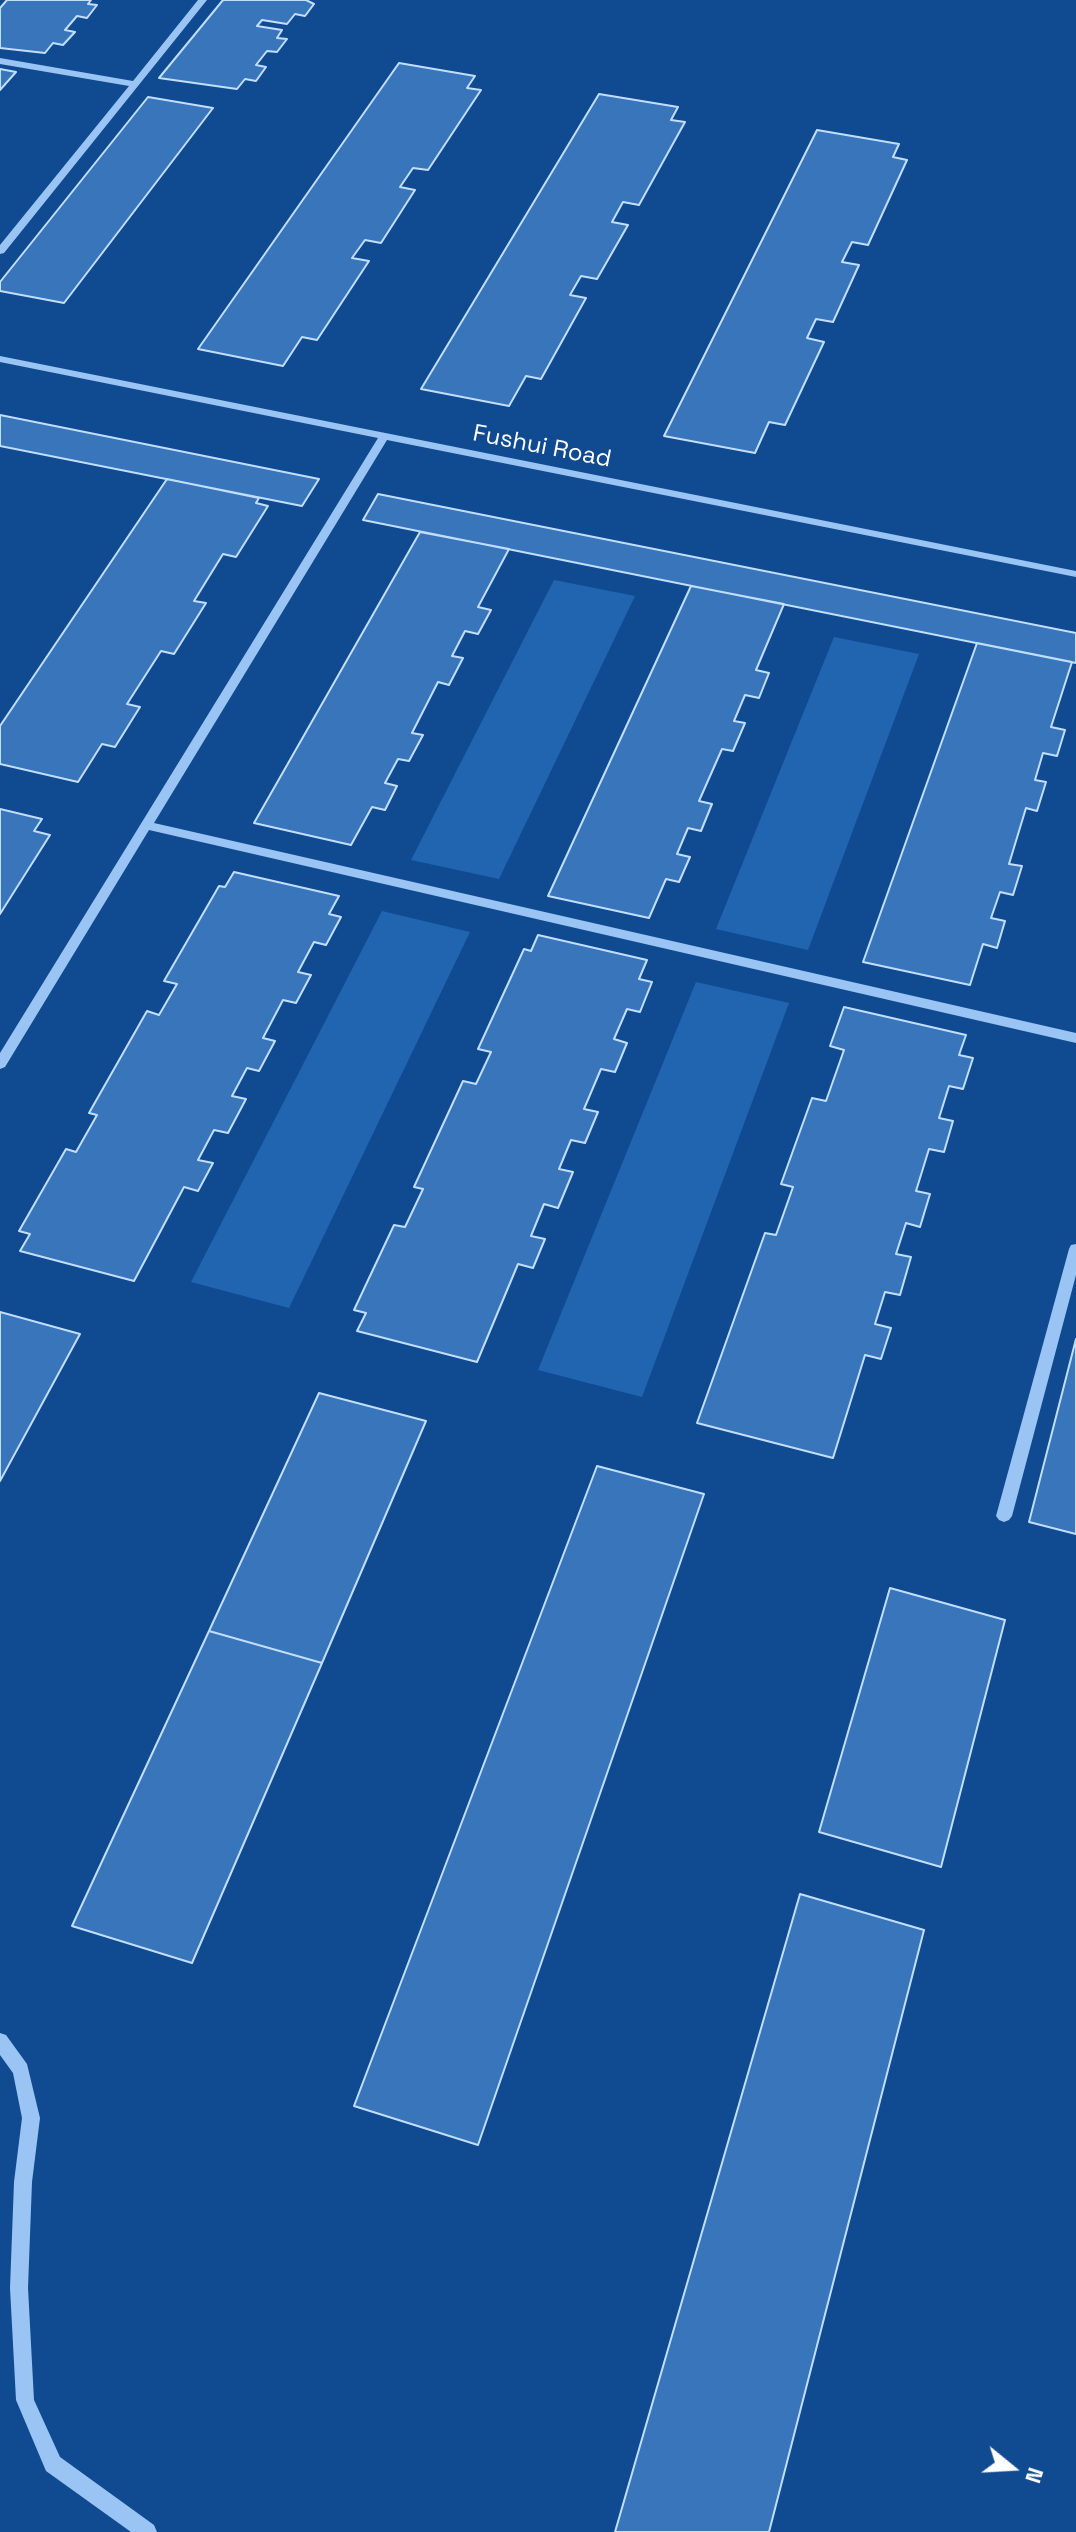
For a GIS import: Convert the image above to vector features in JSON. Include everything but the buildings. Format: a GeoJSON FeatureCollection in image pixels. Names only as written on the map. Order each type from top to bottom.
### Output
{"type":"FeatureCollection","features":[{"type":"Feature","properties":{"kind":"street"},"geometry":{"type":"LineString","coordinates":[[0,251],[203,0]]}},
{"type":"Feature","properties":{"kind":"street"},"geometry":{"type":"LineString","coordinates":[[0,61],[135,84]]}},
{"type":"Feature","properties":{"kind":"street","name":"Fushui Road"},"geometry":{"type":"LineString","coordinates":[[0,359],[1076,574]]}},
{"type":"Feature","properties":{"kind":"street"},"geometry":{"type":"LineString","coordinates":[[0,1064],[384,436]]}},
{"type":"Feature","properties":{"kind":"street"},"geometry":{"type":"LineString","coordinates":[[146,825],[1076,1038]]}},
{"type":"Feature","properties":{"kind":"street"},"geometry":{"type":"LineString","coordinates":[[1004,1516],[1076,1249]]}},
{"type":"Feature","properties":{"kind":"street"},"geometry":{"type":"LineString","coordinates":[[0,2041],[21,2070],[31,2118],[23,2182],[19,2288],[25,2400],[53,2464],[147,2532]]}},
{"type":"Feature","properties":{"kind":"shaded area"},"geometry":{"type":"Polygon","coordinates":[[[554,580],[635,596],[499,879],[411,860],[554,580]]]}},
{"type":"Feature","properties":{"kind":"shaded area"},"geometry":{"type":"Polygon","coordinates":[[[834,637],[919,654],[808,950],[716,929],[834,637]]]}},
{"type":"Feature","properties":{"kind":"shaded area"},"geometry":{"type":"Polygon","coordinates":[[[382,911],[470,932],[289,1308],[191,1282],[382,911]]]}},
{"type":"Feature","properties":{"kind":"shaded area"},"geometry":{"type":"Polygon","coordinates":[[[696,982],[789,1003],[642,1397],[538,1370],[696,982]]]}}]}
